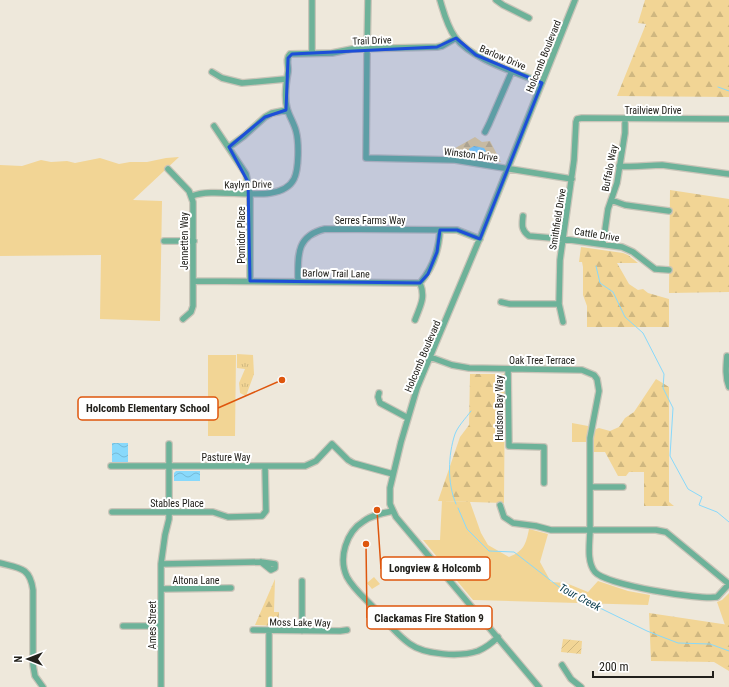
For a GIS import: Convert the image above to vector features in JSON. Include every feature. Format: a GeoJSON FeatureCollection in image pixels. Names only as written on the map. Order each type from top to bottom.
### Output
{"type":"FeatureCollection","features":[{"type":"Feature","properties":{"kind":"street"},"geometry":{"type":"LineString","coordinates":[[312,0],[312,53]]}},
{"type":"Feature","properties":{"kind":"street"},"geometry":{"type":"LineString","coordinates":[[367,48],[368,0]]}},
{"type":"Feature","properties":{"kind":"street","name":"Barlow Drive"},"geometry":{"type":"LineString","coordinates":[[440,0],[448,24],[456,38],[465,47],[476,55],[542,83]]}},
{"type":"Feature","properties":{"kind":"street"},"geometry":{"type":"LineString","coordinates":[[496,0],[503,6],[529,18]]}},
{"type":"Feature","properties":{"kind":"street","name":"Holcomb Boulevard"},"geometry":{"type":"LineString","coordinates":[[539,687],[402,524],[390,504],[389,492],[417,388],[480,239],[575,0]]}},
{"type":"Feature","properties":{"kind":"street","name":"Trail Drive"},"geometry":{"type":"LineString","coordinates":[[288,56],[292,54],[332,53],[367,48],[437,47],[442,46],[456,38]]}},
{"type":"Feature","properties":{"kind":"street","name":"Winston Drive"},"geometry":{"type":"LineString","coordinates":[[367,48],[366,158],[448,159],[572,179]]}},
{"type":"Feature","properties":{"kind":"street","name":"Kaylyn Drive"},"geometry":{"type":"LineString","coordinates":[[192,196],[204,193],[278,192],[288,187],[294,180],[297,170],[297,136],[295,127],[287,110],[286,79],[288,71],[288,56]]}},
{"type":"Feature","properties":{"kind":"street"},"geometry":{"type":"LineString","coordinates":[[485,132],[512,71]]}},
{"type":"Feature","properties":{"kind":"street"},"geometry":{"type":"LineString","coordinates":[[212,72],[222,78],[242,83],[286,79]]}},
{"type":"Feature","properties":{"kind":"street"},"geometry":{"type":"LineString","coordinates":[[229,147],[265,117],[272,113],[287,110]]}},
{"type":"Feature","properties":{"kind":"street","name":"Buffalo Way"},"geometry":{"type":"LineString","coordinates":[[603,244],[608,209],[616,188],[620,166],[625,119]]}},
{"type":"Feature","properties":{"kind":"street","name":"Trailview Drive"},"geometry":{"type":"LineString","coordinates":[[578,120],[729,119]]}},
{"type":"Feature","properties":{"kind":"street","name":"Smithfield Drive"},"geometry":{"type":"LineString","coordinates":[[563,322],[559,304],[560,260],[572,179],[575,125],[578,120]]}},
{"type":"Feature","properties":{"kind":"street","name":"Pomidor Place"},"geometry":{"type":"LineString","coordinates":[[214,126],[246,174],[250,193],[250,281]]}},
{"type":"Feature","properties":{"kind":"street"},"geometry":{"type":"LineString","coordinates":[[620,166],[630,167],[662,165],[729,174]]}},
{"type":"Feature","properties":{"kind":"street"},"geometry":{"type":"LineString","coordinates":[[168,169],[192,196]]}},
{"type":"Feature","properties":{"kind":"street","name":"Jennetten Way"},"geometry":{"type":"LineString","coordinates":[[183,319],[191,312],[193,306],[194,208],[192,196]]}},
{"type":"Feature","properties":{"kind":"street"},"geometry":{"type":"LineString","coordinates":[[611,200],[626,205],[669,211]]}},
{"type":"Feature","properties":{"kind":"street","name":"Cattle Drive"},"geometry":{"type":"LineString","coordinates":[[523,216],[522,227],[529,236],[563,238],[626,248],[656,269],[669,270]]}},
{"type":"Feature","properties":{"kind":"street","name":"Serres Farms Way"},"geometry":{"type":"LineString","coordinates":[[298,282],[299,252],[302,244],[307,237],[314,232],[325,229],[457,230],[480,239]]}},
{"type":"Feature","properties":{"kind":"street"},"geometry":{"type":"LineString","coordinates":[[414,320],[424,297],[420,284],[428,274],[440,245],[440,230]]}},
{"type":"Feature","properties":{"kind":"street"},"geometry":{"type":"LineString","coordinates":[[164,241],[194,241]]}},
{"type":"Feature","properties":{"kind":"street","name":"Barlow Trail Lane"},"geometry":{"type":"LineString","coordinates":[[193,281],[420,284]]}},
{"type":"Feature","properties":{"kind":"street"},"geometry":{"type":"LineString","coordinates":[[501,302],[510,304],[559,304]]}},
{"type":"Feature","properties":{"kind":"street","name":"Oak Tree Terrace"},"geometry":{"type":"LineString","coordinates":[[430,356],[460,367],[582,370],[590,372],[597,379],[599,390],[591,430],[591,567],[600,576],[630,587],[703,598],[717,597],[729,584]]}},
{"type":"Feature","properties":{"kind":"street"},"geometry":{"type":"LineString","coordinates":[[727,356],[726,377],[729,387]]}},
{"type":"Feature","properties":{"kind":"street","name":"Hudson Bay Way"},"geometry":{"type":"LineString","coordinates":[[508,369],[508,446],[544,447],[544,483]]}},
{"type":"Feature","properties":{"kind":"street"},"geometry":{"type":"LineString","coordinates":[[378,393],[380,403],[408,418]]}},
{"type":"Feature","properties":{"kind":"street","name":"Ames Street"},"geometry":{"type":"LineString","coordinates":[[161,687],[161,564],[169,512],[169,444]]}},
{"type":"Feature","properties":{"kind":"street","name":"Pasture Way"},"geometry":{"type":"LineString","coordinates":[[112,466],[304,466],[311,464],[318,459],[332,444],[353,463],[393,474]]}},
{"type":"Feature","properties":{"kind":"street","name":"Stables Place"},"geometry":{"type":"LineString","coordinates":[[112,512],[213,512],[228,517],[262,516],[266,511],[265,466]]}},
{"type":"Feature","properties":{"kind":"street"},"geometry":{"type":"LineString","coordinates":[[590,487],[623,487]]}},
{"type":"Feature","properties":{"kind":"street"},"geometry":{"type":"LineString","coordinates":[[500,505],[504,517],[513,523],[536,526],[551,530],[656,530],[666,532],[729,584]]}},
{"type":"Feature","properties":{"kind":"street"},"geometry":{"type":"LineString","coordinates":[[393,511],[376,515],[365,520],[355,528],[347,540],[344,552],[344,565],[348,578],[358,591],[405,640],[418,649],[436,653],[468,653],[483,648],[498,637]]}},
{"type":"Feature","properties":{"kind":"street"},"geometry":{"type":"LineString","coordinates":[[161,564],[261,562]]}},
{"type":"Feature","properties":{"kind":"street"},"geometry":{"type":"LineString","coordinates":[[0,564],[22,569],[29,576],[31,581],[33,590],[33,665],[35,676],[43,687]]}},
{"type":"Feature","properties":{"kind":"street"},"geometry":{"type":"LineString","coordinates":[[302,581],[302,631]]}},
{"type":"Feature","properties":{"kind":"street","name":"Altona Lane"},"geometry":{"type":"LineString","coordinates":[[161,589],[231,588]]}},
{"type":"Feature","properties":{"kind":"street"},"geometry":{"type":"LineString","coordinates":[[123,626],[161,626]]}},
{"type":"Feature","properties":{"kind":"street","name":"Moss Lake Way"},"geometry":{"type":"LineString","coordinates":[[253,630],[347,630]]}},
{"type":"Feature","properties":{"kind":"street"},"geometry":{"type":"LineString","coordinates":[[269,630],[269,687]]}},
{"type":"Feature","properties":{"kind":"street"},"geometry":{"type":"LineString","coordinates":[[562,665],[571,680],[581,687]]}},
{"type":"Feature","properties":{"kind":"highlighted area"},"geometry":{"type":"Polygon","coordinates":[[[456,38],[476,55],[542,83],[480,239],[457,230],[440,230],[437,252],[428,274],[420,283],[250,281],[248,182],[229,147],[265,117],[286,110],[288,58],[292,54],[437,47],[456,38]]]}},
{"type":"Feature","properties":{"kind":"green space"},"geometry":{"type":"Polygon","coordinates":[[[645,0],[729,0],[729,97],[617,96],[646,24],[638,23],[645,0]]]}},
{"type":"Feature","properties":{"kind":"green space"},"geometry":{"type":"Polygon","coordinates":[[[475,137],[482,142],[490,141],[501,162],[450,155],[450,151],[475,137]]]}},
{"type":"Feature","properties":{"kind":"green space"},"geometry":{"type":"Polygon","coordinates":[[[179,157],[133,200],[162,201],[160,321],[100,319],[101,255],[0,256],[0,165],[22,166],[41,160],[51,162],[67,161],[75,163],[100,158],[119,164],[130,162],[147,162],[179,157]]]}},
{"type":"Feature","properties":{"kind":"green space"},"geometry":{"type":"Polygon","coordinates":[[[670,190],[729,199],[729,292],[669,293],[670,190]]]}},
{"type":"Feature","properties":{"kind":"green space"},"geometry":{"type":"Polygon","coordinates":[[[581,247],[623,253],[638,263],[617,263],[629,284],[638,290],[643,289],[648,293],[669,299],[669,327],[587,327],[587,306],[583,295],[583,267],[582,262],[579,262],[581,247]]]}},
{"type":"Feature","properties":{"kind":"green space"},"geometry":{"type":"Polygon","coordinates":[[[237,354],[253,355],[254,374],[246,396],[240,393],[239,383],[245,369],[237,368],[237,354]]]}},
{"type":"Feature","properties":{"kind":"green space"},"geometry":{"type":"Polygon","coordinates":[[[208,355],[236,355],[235,436],[208,436],[208,355]]]}},
{"type":"Feature","properties":{"kind":"green space"},"geometry":{"type":"Polygon","coordinates":[[[470,374],[505,374],[504,503],[438,501],[460,437],[469,425],[470,374]]]}},
{"type":"Feature","properties":{"kind":"green space"},"geometry":{"type":"Polygon","coordinates":[[[656,379],[669,387],[669,502],[674,506],[644,506],[644,472],[629,472],[626,476],[618,476],[605,452],[594,452],[594,433],[596,429],[599,428],[610,431],[619,427],[625,418],[634,412],[656,379]]]}},
{"type":"Feature","properties":{"kind":"green space"},"geometry":{"type":"Polygon","coordinates":[[[572,423],[588,426],[587,442],[572,442],[572,423]]]}},
{"type":"Feature","properties":{"kind":"green space"},"geometry":{"type":"Polygon","coordinates":[[[442,501],[470,502],[481,533],[488,545],[509,557],[514,555],[524,546],[529,529],[548,534],[540,562],[551,582],[566,583],[588,592],[598,581],[628,591],[650,595],[648,605],[473,600],[423,540],[440,540],[442,501]]]}},
{"type":"Feature","properties":{"kind":"green space"},"geometry":{"type":"Polygon","coordinates":[[[374,577],[380,584],[372,589],[367,583],[374,577]]]}},
{"type":"Feature","properties":{"kind":"green space"},"geometry":{"type":"Polygon","coordinates":[[[275,579],[274,612],[279,612],[278,626],[255,625],[275,579]]]}},
{"type":"Feature","properties":{"kind":"green space"},"geometry":{"type":"Polygon","coordinates":[[[729,593],[729,625],[725,625],[717,602],[722,600],[729,593]]]}},
{"type":"Feature","properties":{"kind":"green space"},"geometry":{"type":"Polygon","coordinates":[[[649,613],[729,625],[729,671],[714,662],[651,661],[649,613]]]}},
{"type":"Feature","properties":{"kind":"green space"},"geometry":{"type":"Polygon","coordinates":[[[563,639],[582,641],[581,654],[561,652],[563,639]]]}},
{"type":"Feature","properties":{"kind":"water"},"geometry":{"type":"Polygon","coordinates":[[[474,146],[484,148],[486,151],[483,154],[470,153],[469,149],[474,146]]]}},
{"type":"Feature","properties":{"kind":"water"},"geometry":{"type":"Polygon","coordinates":[[[112,443],[128,443],[128,462],[112,462],[112,443]]]}},
{"type":"Feature","properties":{"kind":"water"},"geometry":{"type":"Polygon","coordinates":[[[176,471],[200,471],[200,481],[174,481],[174,473],[176,471]]]}},
{"type":"Feature","properties":{"kind":"waterway"},"geometry":{"type":"LineString","coordinates":[[718,87],[729,91]]}},
{"type":"Feature","properties":{"kind":"waterway"},"geometry":{"type":"LineString","coordinates":[[596,266],[600,283],[613,292],[625,317],[643,333],[664,374],[663,388],[673,408],[670,456],[688,489],[702,497],[699,505],[717,512],[729,522]]}},
{"type":"Feature","properties":{"kind":"waterway","name":"Tour Creek"},"geometry":{"type":"LineString","coordinates":[[456,504],[450,478],[451,451],[456,431],[471,411]]}},
{"type":"Feature","properties":{"kind":"waterway","name":"Tour Creek"},"geometry":{"type":"LineString","coordinates":[[458,508],[467,529],[489,551],[514,552],[563,590],[647,631],[678,643],[710,644],[729,651]]}},
{"type":"Feature","properties":{"kind":"place","name":"Holcomb Elementary School"},"geometry":{"type":"Point","coordinates":[282,380]}},
{"type":"Feature","properties":{"kind":"place","name":"Longview & Holcomb"},"geometry":{"type":"Point","coordinates":[377,510]}},
{"type":"Feature","properties":{"kind":"place","name":"Clackamas Fire Station 9"},"geometry":{"type":"Point","coordinates":[366,544]}}]}
